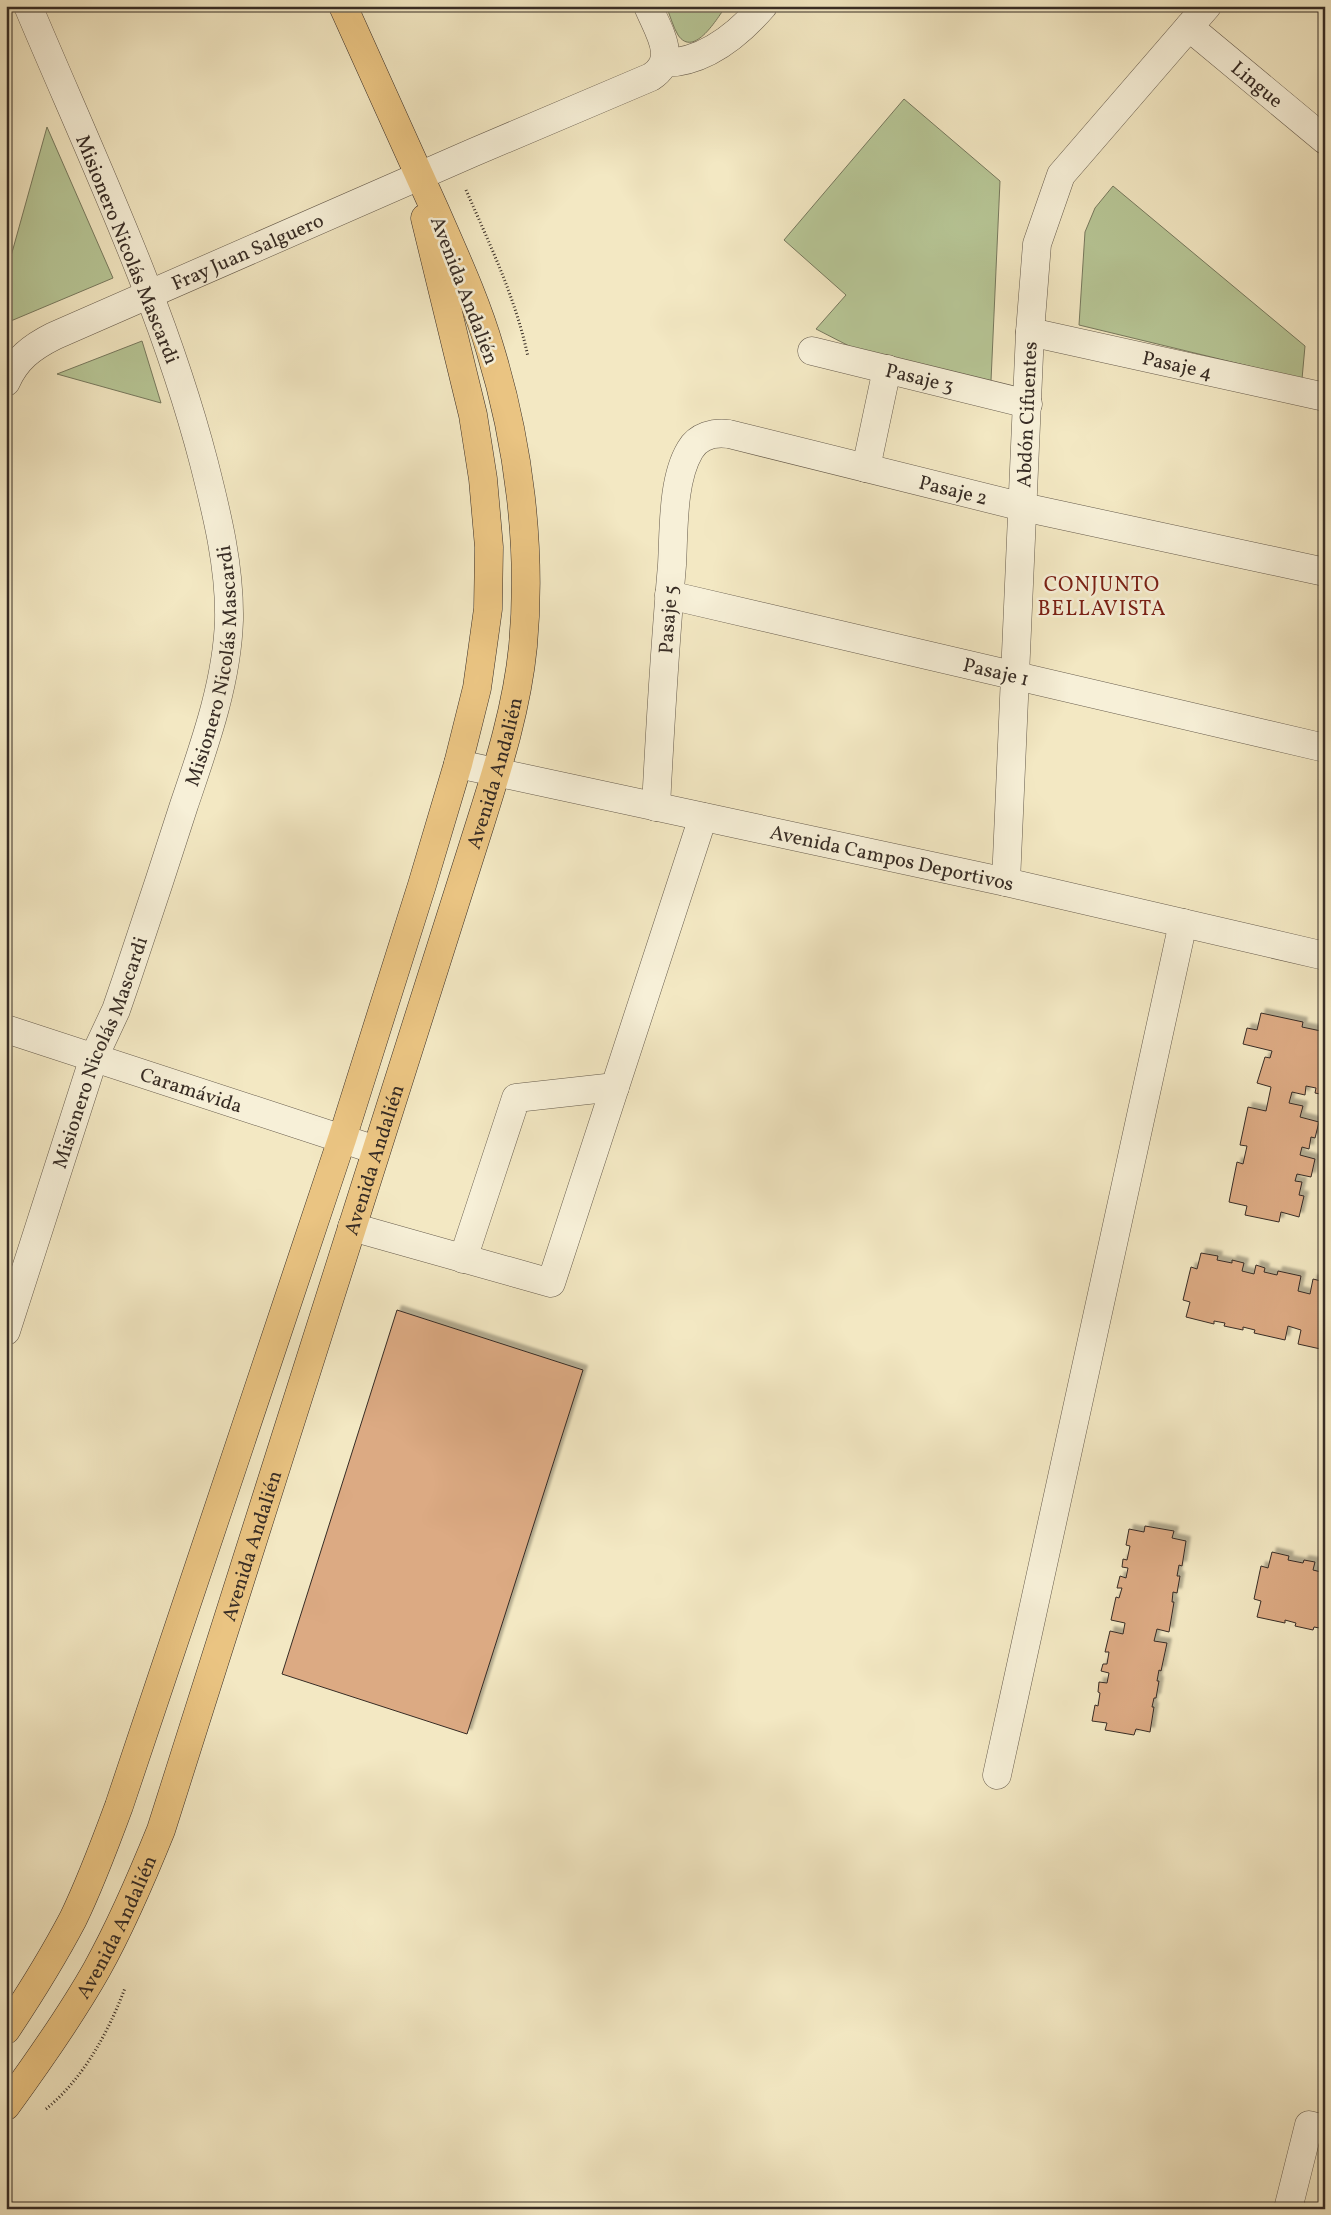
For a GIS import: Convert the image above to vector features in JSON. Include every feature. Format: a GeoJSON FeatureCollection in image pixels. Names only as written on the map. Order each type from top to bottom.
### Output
{"type":"FeatureCollection","features":[{"type":"Feature","properties":{"kind":"main road","name":"Avenida Andalién"},"geometry":{"type":"LineString","coordinates":[[6,2106],[64,2024],[98,1968],[124,1917],[161,1830],[496,773],[515,701],[523,647],[525,551],[516,463],[505,406],[490,350],[462,272],[343,6]]}},
{"type":"Feature","properties":{"kind":"main road","name":"Avenida Andalién"},"geometry":{"type":"LineString","coordinates":[[6,2030],[38,1980],[62,1937],[94,1872],[131,1770],[342,1139],[458,764],[477,688],[485,635],[488,591],[487,513],[473,415],[430,243],[420,176]]}},
{"type":"Feature","properties":{"kind":"street","name":"Misionero Nicolás Mascardi"},"geometry":{"type":"LineString","coordinates":[[6,1331],[94,1057],[124,988],[206,740],[219,689],[229,621],[223,552],[196,434],[150,294],[28,6]]}},
{"type":"Feature","properties":{"kind":"street"},"geometry":{"type":"LineString","coordinates":[[648,6],[666,53],[665,63],[679,63],[705,54],[735,33],[763,6]]}},
{"type":"Feature","properties":{"kind":"street","name":"Abdón Cifuentes"},"geometry":{"type":"LineString","coordinates":[[1006,882],[1030,332],[1037,244],[1061,175],[1207,6]]}},
{"type":"Feature","properties":{"kind":"street","name":"Lingue"},"geometry":{"type":"LineString","coordinates":[[1189,27],[1325,140]]}},
{"type":"Feature","properties":{"kind":"street","name":"Fray Juan Salguero"},"geometry":{"type":"LineString","coordinates":[[6,382],[22,357],[37,345],[650,77],[660,71],[665,63]]}},
{"type":"Feature","properties":{"kind":"street","name":"Pasaje 4"},"geometry":{"type":"LineString","coordinates":[[1030,332],[1325,397]]}},
{"type":"Feature","properties":{"kind":"street","name":"Pasaje 3"},"geometry":{"type":"LineString","coordinates":[[812,351],[1028,404]]}},
{"type":"Feature","properties":{"kind":"street"},"geometry":{"type":"LineString","coordinates":[[866,468],[888,369]]}},
{"type":"Feature","properties":{"kind":"street","name":"Pasaje 2"},"geometry":{"type":"LineString","coordinates":[[700,439],[714,434],[729,434],[1023,507],[1325,572]]}},
{"type":"Feature","properties":{"kind":"street","name":"Pasaje 5"},"geometry":{"type":"LineString","coordinates":[[656,807],[669,595],[679,479],[690,448],[700,439]]}},
{"type":"Feature","properties":{"kind":"street","name":"Pasaje 1"},"geometry":{"type":"LineString","coordinates":[[669,595],[1325,748]]}},
{"type":"Feature","properties":{"kind":"street","name":"Avenida Campos Deportivos"},"geometry":{"type":"LineString","coordinates":[[458,764],[1006,882],[1325,956]]}},
{"type":"Feature","properties":{"kind":"street"},"geometry":{"type":"LineString","coordinates":[[352,1227],[551,1283],[703,817]]}},
{"type":"Feature","properties":{"kind":"street"},"geometry":{"type":"LineString","coordinates":[[996,1774],[1183,923]]}},
{"type":"Feature","properties":{"kind":"street","name":"Caramávida"},"geometry":{"type":"LineString","coordinates":[[6,1028],[376,1150]]}},
{"type":"Feature","properties":{"kind":"street"},"geometry":{"type":"LineString","coordinates":[[463,1259],[516,1098],[615,1087]]}},
{"type":"Feature","properties":{"kind":"street"},"geometry":{"type":"LineString","coordinates":[[1288,2209],[1309,2125],[1325,2129]]}},
{"type":"Feature","properties":{"kind":"green space"},"geometry":{"type":"Polygon","coordinates":[[[666,6],[726,6],[705,34],[691,42],[684,41],[678,35],[666,6]]]}},
{"type":"Feature","properties":{"kind":"green space"},"geometry":{"type":"Polygon","coordinates":[[[904,99],[1000,181],[991,381],[851,347],[816,329],[846,295],[784,240],[904,99]]]}},
{"type":"Feature","properties":{"kind":"green space"},"geometry":{"type":"Polygon","coordinates":[[[47,127],[113,278],[6,323],[6,274],[47,127]]]}},
{"type":"Feature","properties":{"kind":"green space"},"geometry":{"type":"Polygon","coordinates":[[[1113,186],[1305,346],[1302,379],[1079,325],[1085,232],[1095,208],[1113,186]]]}},
{"type":"Feature","properties":{"kind":"green space"},"geometry":{"type":"Polygon","coordinates":[[[142,341],[161,403],[57,374],[142,341]]]}},
{"type":"Feature","properties":{"kind":"building"},"geometry":{"type":"Polygon","coordinates":[[[1261,1013],[1303,1022],[1302,1027],[1321,1031],[1322,1027],[1325,1027],[1325,1095],[1315,1093],[1316,1088],[1306,1086],[1305,1095],[1292,1092],[1289,1103],[1303,1106],[1300,1117],[1319,1122],[1315,1138],[1311,1137],[1309,1149],[1302,1147],[1300,1155],[1315,1159],[1311,1177],[1297,1174],[1295,1181],[1302,1182],[1299,1195],[1304,1196],[1299,1217],[1281,1212],[1279,1222],[1245,1215],[1247,1206],[1229,1202],[1237,1162],[1243,1164],[1247,1146],[1240,1145],[1248,1107],[1266,1111],[1271,1087],[1257,1083],[1265,1057],[1270,1058],[1272,1051],[1243,1044],[1247,1028],[1257,1030],[1261,1013]]]}},
{"type":"Feature","properties":{"kind":"building"},"geometry":{"type":"Polygon","coordinates":[[[1201,1253],[1218,1256],[1217,1260],[1232,1263],[1232,1260],[1244,1263],[1242,1271],[1254,1274],[1256,1265],[1265,1268],[1264,1272],[1277,1275],[1278,1271],[1301,1276],[1298,1291],[1310,1294],[1313,1279],[1325,1282],[1325,1350],[1298,1344],[1301,1330],[1288,1326],[1285,1340],[1254,1333],[1255,1330],[1243,1327],[1243,1330],[1224,1326],[1225,1323],[1214,1321],[1214,1324],[1186,1317],[1190,1302],[1183,1300],[1191,1267],[1197,1269],[1201,1253]]]}},
{"type":"Feature","properties":{"kind":"building"},"geometry":{"type":"Polygon","coordinates":[[[397,1310],[583,1370],[467,1734],[282,1674],[397,1310]]]}},
{"type":"Feature","properties":{"kind":"building"},"geometry":{"type":"Polygon","coordinates":[[[1145,1526],[1174,1531],[1172,1538],[1186,1541],[1182,1566],[1179,1565],[1177,1576],[1180,1576],[1177,1593],[1173,1592],[1172,1602],[1174,1602],[1169,1632],[1157,1629],[1154,1641],[1167,1643],[1161,1671],[1159,1670],[1156,1698],[1154,1698],[1152,1707],[1154,1707],[1150,1732],[1136,1729],[1134,1735],[1105,1730],[1107,1723],[1092,1721],[1095,1705],[1098,1706],[1099,1682],[1107,1683],[1109,1673],[1101,1671],[1103,1664],[1107,1664],[1109,1652],[1105,1652],[1110,1631],[1123,1634],[1125,1623],[1111,1620],[1116,1597],[1119,1598],[1122,1588],[1117,1588],[1120,1576],[1126,1578],[1128,1568],[1122,1567],[1123,1559],[1127,1560],[1130,1546],[1126,1545],[1129,1529],[1144,1532],[1145,1526]]]}},
{"type":"Feature","properties":{"kind":"building"},"geometry":{"type":"Polygon","coordinates":[[[1272,1552],[1289,1556],[1288,1560],[1303,1563],[1304,1560],[1315,1562],[1313,1570],[1325,1573],[1325,1629],[1314,1627],[1313,1630],[1295,1626],[1296,1623],[1285,1620],[1285,1623],[1257,1617],[1261,1601],[1254,1599],[1261,1566],[1268,1568],[1272,1552]]]}},
{"type":"Feature","properties":{"kind":"district","name":"CONJUNTO BELLAVISTA"},"geometry":{"type":"Point","coordinates":[1102,596]}}]}
